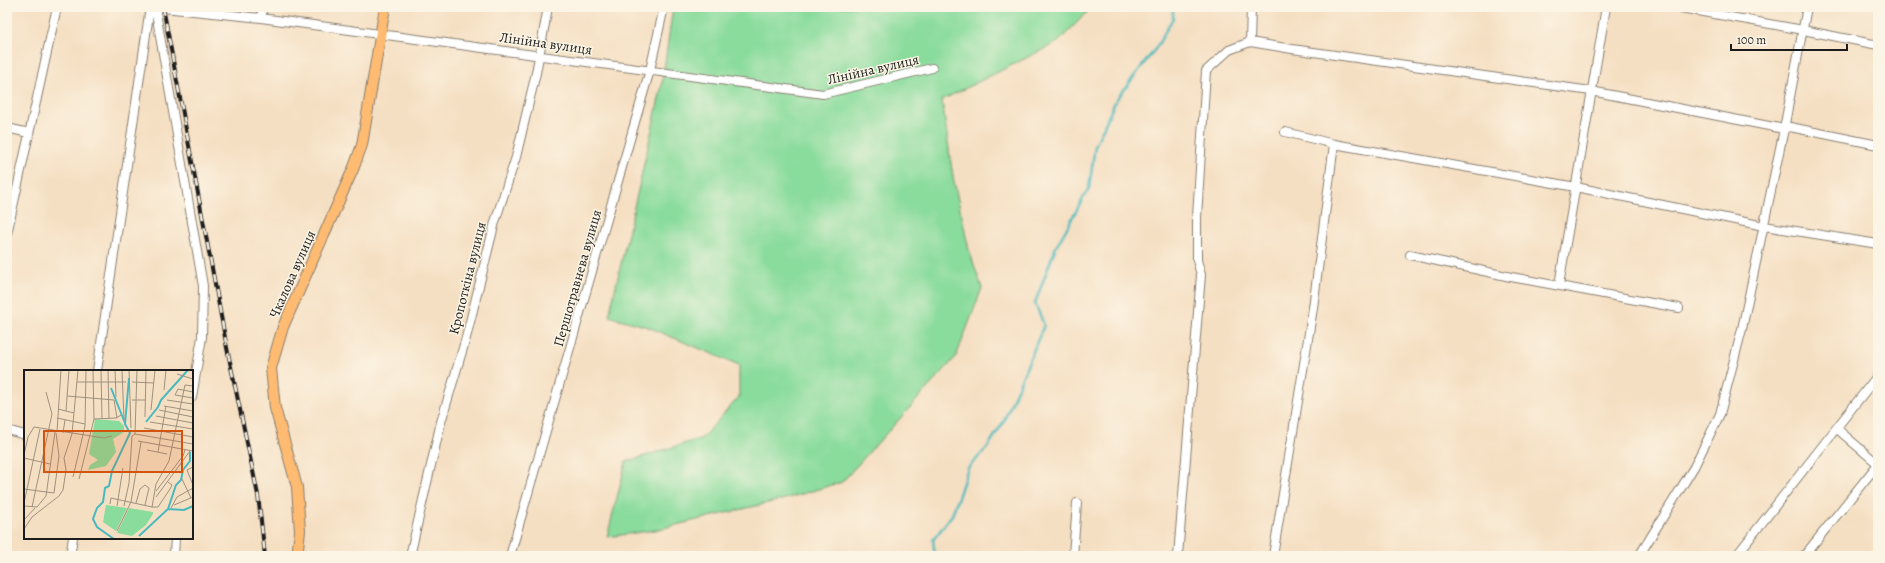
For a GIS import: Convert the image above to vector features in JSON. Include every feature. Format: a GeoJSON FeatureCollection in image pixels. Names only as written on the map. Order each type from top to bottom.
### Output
{"type":"FeatureCollection","features":[{"type":"Feature","properties":{"kind":"main road","name":"Чкалова вулиця"},"geometry":{"type":"LineString","coordinates":[[297,556],[300,531],[297,486],[275,408],[271,368],[283,327],[351,175],[362,145],[385,7]]}},
{"type":"Feature","properties":{"kind":"street"},"geometry":{"type":"LineString","coordinates":[[7,234],[57,7]]}},
{"type":"Feature","properties":{"kind":"street"},"geometry":{"type":"LineString","coordinates":[[97,370],[150,7]]}},
{"type":"Feature","properties":{"kind":"street"},"geometry":{"type":"LineString","coordinates":[[155,7],[188,210],[203,286],[202,337],[193,391]]}},
{"type":"Feature","properties":{"kind":"street","name":"Лінійна вулиця"},"geometry":{"type":"LineString","coordinates":[[155,7],[261,18],[823,94],[932,68]]}},
{"type":"Feature","properties":{"kind":"street"},"geometry":{"type":"LineString","coordinates":[[261,18],[263,7]]}},
{"type":"Feature","properties":{"kind":"street","name":"Кропоткіна вулиця"},"geometry":{"type":"LineString","coordinates":[[410,556],[435,444],[466,338],[495,222],[516,157],[539,56],[548,7]]}},
{"type":"Feature","properties":{"kind":"street","name":"Першотравнева вулиця"},"geometry":{"type":"LineString","coordinates":[[510,556],[650,70],[664,7]]}},
{"type":"Feature","properties":{"kind":"street"},"geometry":{"type":"LineString","coordinates":[[1250,42],[1251,7]]}},
{"type":"Feature","properties":{"kind":"street"},"geometry":{"type":"LineString","coordinates":[[1559,285],[1606,7]]}},
{"type":"Feature","properties":{"kind":"street"},"geometry":{"type":"LineString","coordinates":[[1675,7],[1803,30],[1878,46]]}},
{"type":"Feature","properties":{"kind":"street"},"geometry":{"type":"LineString","coordinates":[[1639,556],[1694,466],[1720,414],[1742,329],[1784,129],[1807,7]]}},
{"type":"Feature","properties":{"kind":"street"},"geometry":{"type":"LineString","coordinates":[[1178,556],[1201,275],[1197,260],[1197,217],[1206,71],[1229,50],[1250,42],[1591,91],[1784,129],[1790,127],[1878,145]]}},
{"type":"Feature","properties":{"kind":"street"},"geometry":{"type":"LineString","coordinates":[[7,128],[29,133]]}},
{"type":"Feature","properties":{"kind":"street"},"geometry":{"type":"LineString","coordinates":[[1285,132],[1334,144],[1576,187],[1764,226],[1878,244]]}},
{"type":"Feature","properties":{"kind":"street"},"geometry":{"type":"LineString","coordinates":[[1272,556],[1313,308],[1334,144]]}},
{"type":"Feature","properties":{"kind":"street"},"geometry":{"type":"LineString","coordinates":[[1410,255],[1679,308]]}},
{"type":"Feature","properties":{"kind":"street"},"geometry":{"type":"LineString","coordinates":[[1736,556],[1878,375]]}},
{"type":"Feature","properties":{"kind":"street"},"geometry":{"type":"LineString","coordinates":[[1804,556],[1878,464],[1836,428]]}},
{"type":"Feature","properties":{"kind":"street"},"geometry":{"type":"LineString","coordinates":[[7,430],[24,435]]}},
{"type":"Feature","properties":{"kind":"street"},"geometry":{"type":"LineString","coordinates":[[1072,556],[1078,503]]}},
{"type":"Feature","properties":{"kind":"street"},"geometry":{"type":"LineString","coordinates":[[70,556],[73,539]]}},
{"type":"Feature","properties":{"kind":"street"},"geometry":{"type":"LineString","coordinates":[[174,556],[175,539]]}},
{"type":"Feature","properties":{"kind":"green space"},"geometry":{"type":"Polygon","coordinates":[[[673,7],[1092,7],[1058,42],[942,100],[953,177],[969,250],[982,288],[956,357],[842,482],[785,499],[655,530],[607,537],[626,462],[702,438],[739,397],[739,365],[648,327],[609,316],[661,90],[673,7]]]}},
{"type":"Feature","properties":{"kind":"waterway"},"geometry":{"type":"LineString","coordinates":[[935,556],[933,540],[952,515],[968,468],[987,448],[1004,421],[1044,325],[1035,303],[1055,249],[1089,188],[1095,146],[1116,100],[1156,48],[1173,18],[1173,7]]}},
{"type":"Feature","properties":{"kind":"railway"},"geometry":{"type":"LineString","coordinates":[[163,7],[227,348],[258,495],[265,556]]}}]}
